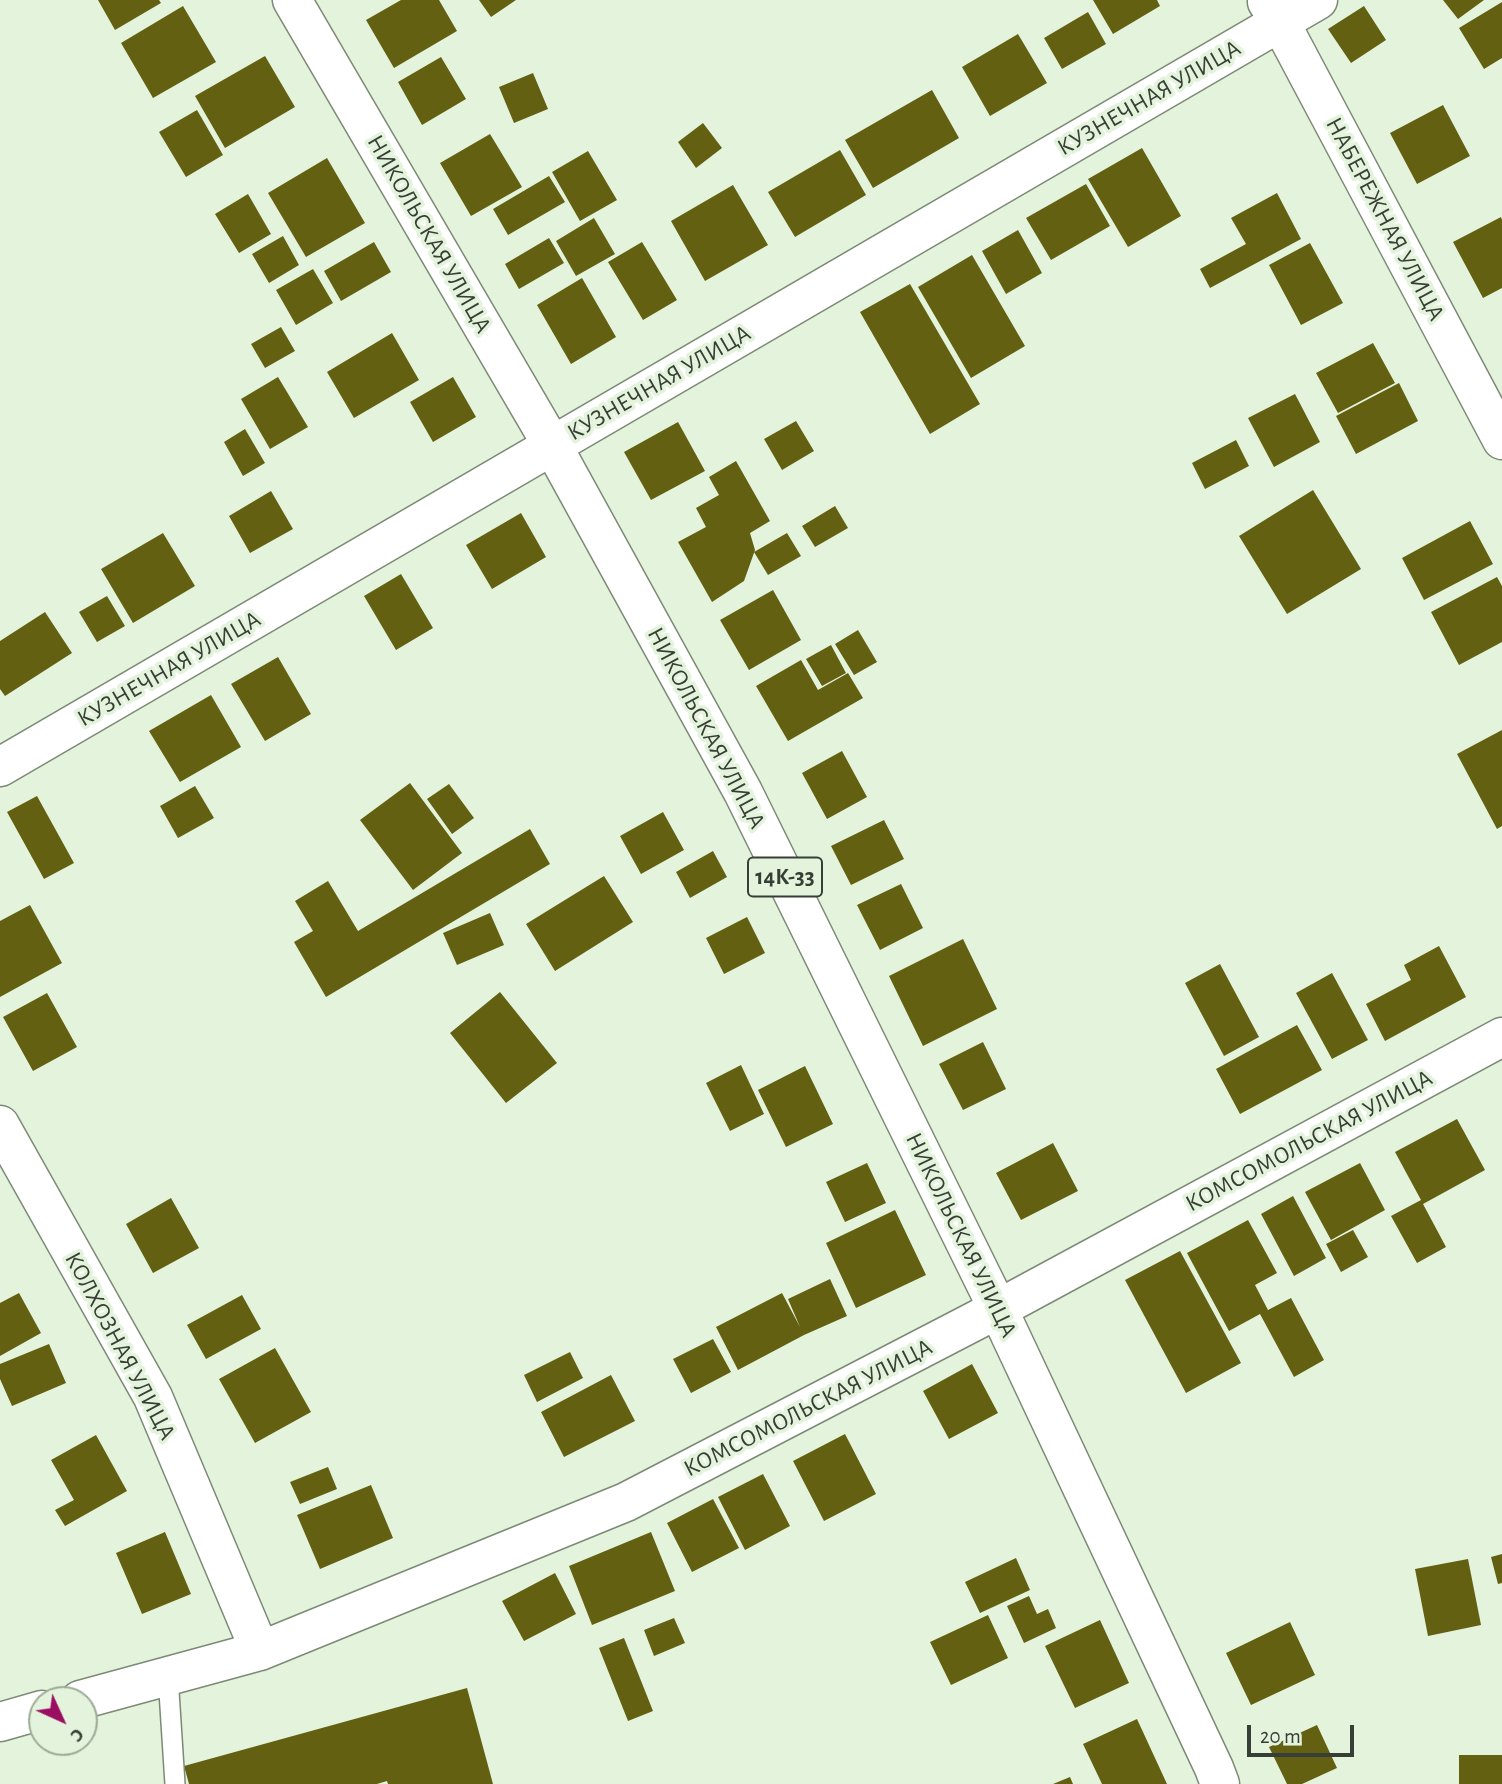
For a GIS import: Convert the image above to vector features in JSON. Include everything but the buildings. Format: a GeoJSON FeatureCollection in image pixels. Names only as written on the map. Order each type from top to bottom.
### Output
{"type":"FeatureCollection","features":[{"type":"Feature","properties":{"kind":"street","name":"НИКОЛЬСКАЯ УЛИЦА"},"geometry":{"type":"LineString","coordinates":[[292,0],[552,445],[743,792],[998,1309],[1220,1784]]}},
{"type":"Feature","properties":{"kind":"street","name":"КУЗНЕЧНАЯ УЛИЦА"},"geometry":{"type":"LineString","coordinates":[[0,767],[552,445],[1273,11],[1318,0]]}},
{"type":"Feature","properties":{"kind":"street","name":"НАБЕРЕЖНАЯ УЛИЦА"},"geometry":{"type":"LineString","coordinates":[[1273,11],[1502,440]]}},
{"type":"Feature","properties":{"kind":"street","name":"КОМСОМОЛЬСКАЯ УЛИЦА"},"geometry":{"type":"LineString","coordinates":[[98,1695],[260,1651],[626,1502],[998,1309],[1502,1037]]}},
{"type":"Feature","properties":{"kind":"street","name":"КОЛХОЗНАЯ УЛИЦА"},"geometry":{"type":"LineString","coordinates":[[0,1125],[153,1397],[260,1651]]}},
{"type":"Feature","properties":{"kind":"street"},"geometry":{"type":"LineString","coordinates":[[0,1722],[28,1714]]}},
{"type":"Feature","properties":{"kind":"lane"},"geometry":{"type":"LineString","coordinates":[[168,1676],[175,1784]]}}]}
